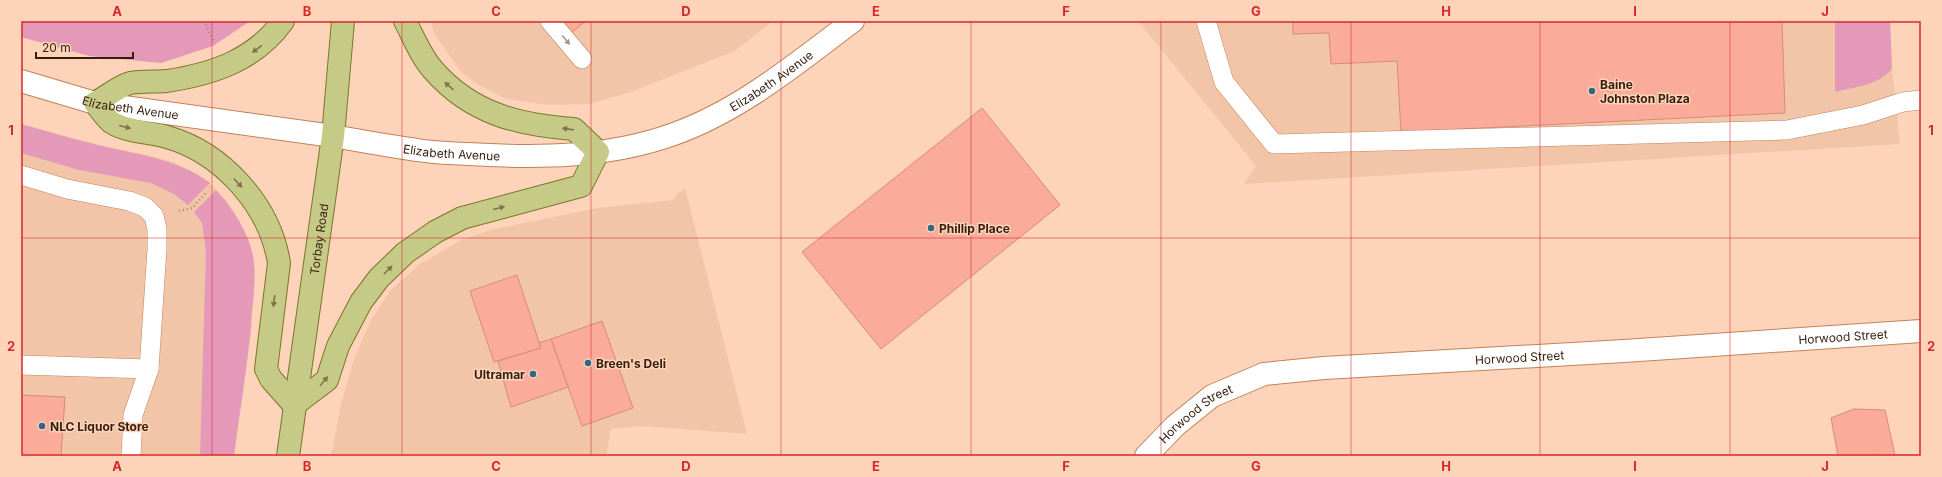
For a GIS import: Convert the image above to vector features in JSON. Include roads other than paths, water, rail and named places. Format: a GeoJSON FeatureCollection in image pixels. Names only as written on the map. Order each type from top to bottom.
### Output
{"type":"FeatureCollection","features":[{"type":"Feature","properties":{"kind":"main road"},"geometry":{"type":"LineString","coordinates":[[283,21],[265,44],[250,54],[224,66],[188,77],[166,81],[129,83],[95,103],[106,116],[117,125],[167,137],[194,146],[238,182],[263,215],[277,248],[279,263],[266,369],[271,379],[294,405],[327,380],[338,346],[360,302],[379,278],[405,253],[435,232],[462,218],[581,186],[598,152],[574,128],[541,127],[513,121],[480,109],[451,87],[434,71],[421,51],[405,21]]}},
{"type":"Feature","properties":{"kind":"main road","name":"Torbay Road"},"geometry":{"type":"LineString","coordinates":[[288,456],[333,136],[343,21]]}},
{"type":"Feature","properties":{"kind":"street","name":"Elizabeth Avenue"},"geometry":{"type":"LineString","coordinates":[[21,81],[95,103],[333,136],[418,150],[485,155],[546,157],[598,152],[643,143],[675,134],[739,103],[853,21]]}},
{"type":"Feature","properties":{"kind":"street","name":"Horwood Street"},"geometry":{"type":"LineString","coordinates":[[1146,456],[1175,426],[1212,396],[1264,374],[1921,331]]}},
{"type":"Feature","properties":{"kind":"lane"},"geometry":{"type":"LineString","coordinates":[[550,21],[582,59]]}},
{"type":"Feature","properties":{"kind":"lane"},"geometry":{"type":"LineString","coordinates":[[1206,21],[1224,82],[1274,144],[1787,130],[1863,115],[1903,102],[1921,100]]}},
{"type":"Feature","properties":{"kind":"lane"},"geometry":{"type":"LineString","coordinates":[[21,175],[67,189],[129,201],[145,207],[154,216],[157,229],[157,249],[149,369],[133,415],[132,456]]}},
{"type":"Feature","properties":{"kind":"lane"},"geometry":{"type":"LineString","coordinates":[[21,364],[149,369]]}},
{"type":"Feature","properties":{"kind":"place","name":"Baine Johnston Plaza"},"geometry":{"type":"Point","coordinates":[1592,91]}},
{"type":"Feature","properties":{"kind":"place","name":"Phillip Place"},"geometry":{"type":"Point","coordinates":[931,228]}},
{"type":"Feature","properties":{"kind":"place","name":"Breen's Deli"},"geometry":{"type":"Point","coordinates":[588,363]}},
{"type":"Feature","properties":{"kind":"place","name":"Ultramar"},"geometry":{"type":"Point","coordinates":[533,374]}},
{"type":"Feature","properties":{"kind":"place","name":"NLC Liquor Store"},"geometry":{"type":"Point","coordinates":[42,426]}}]}
